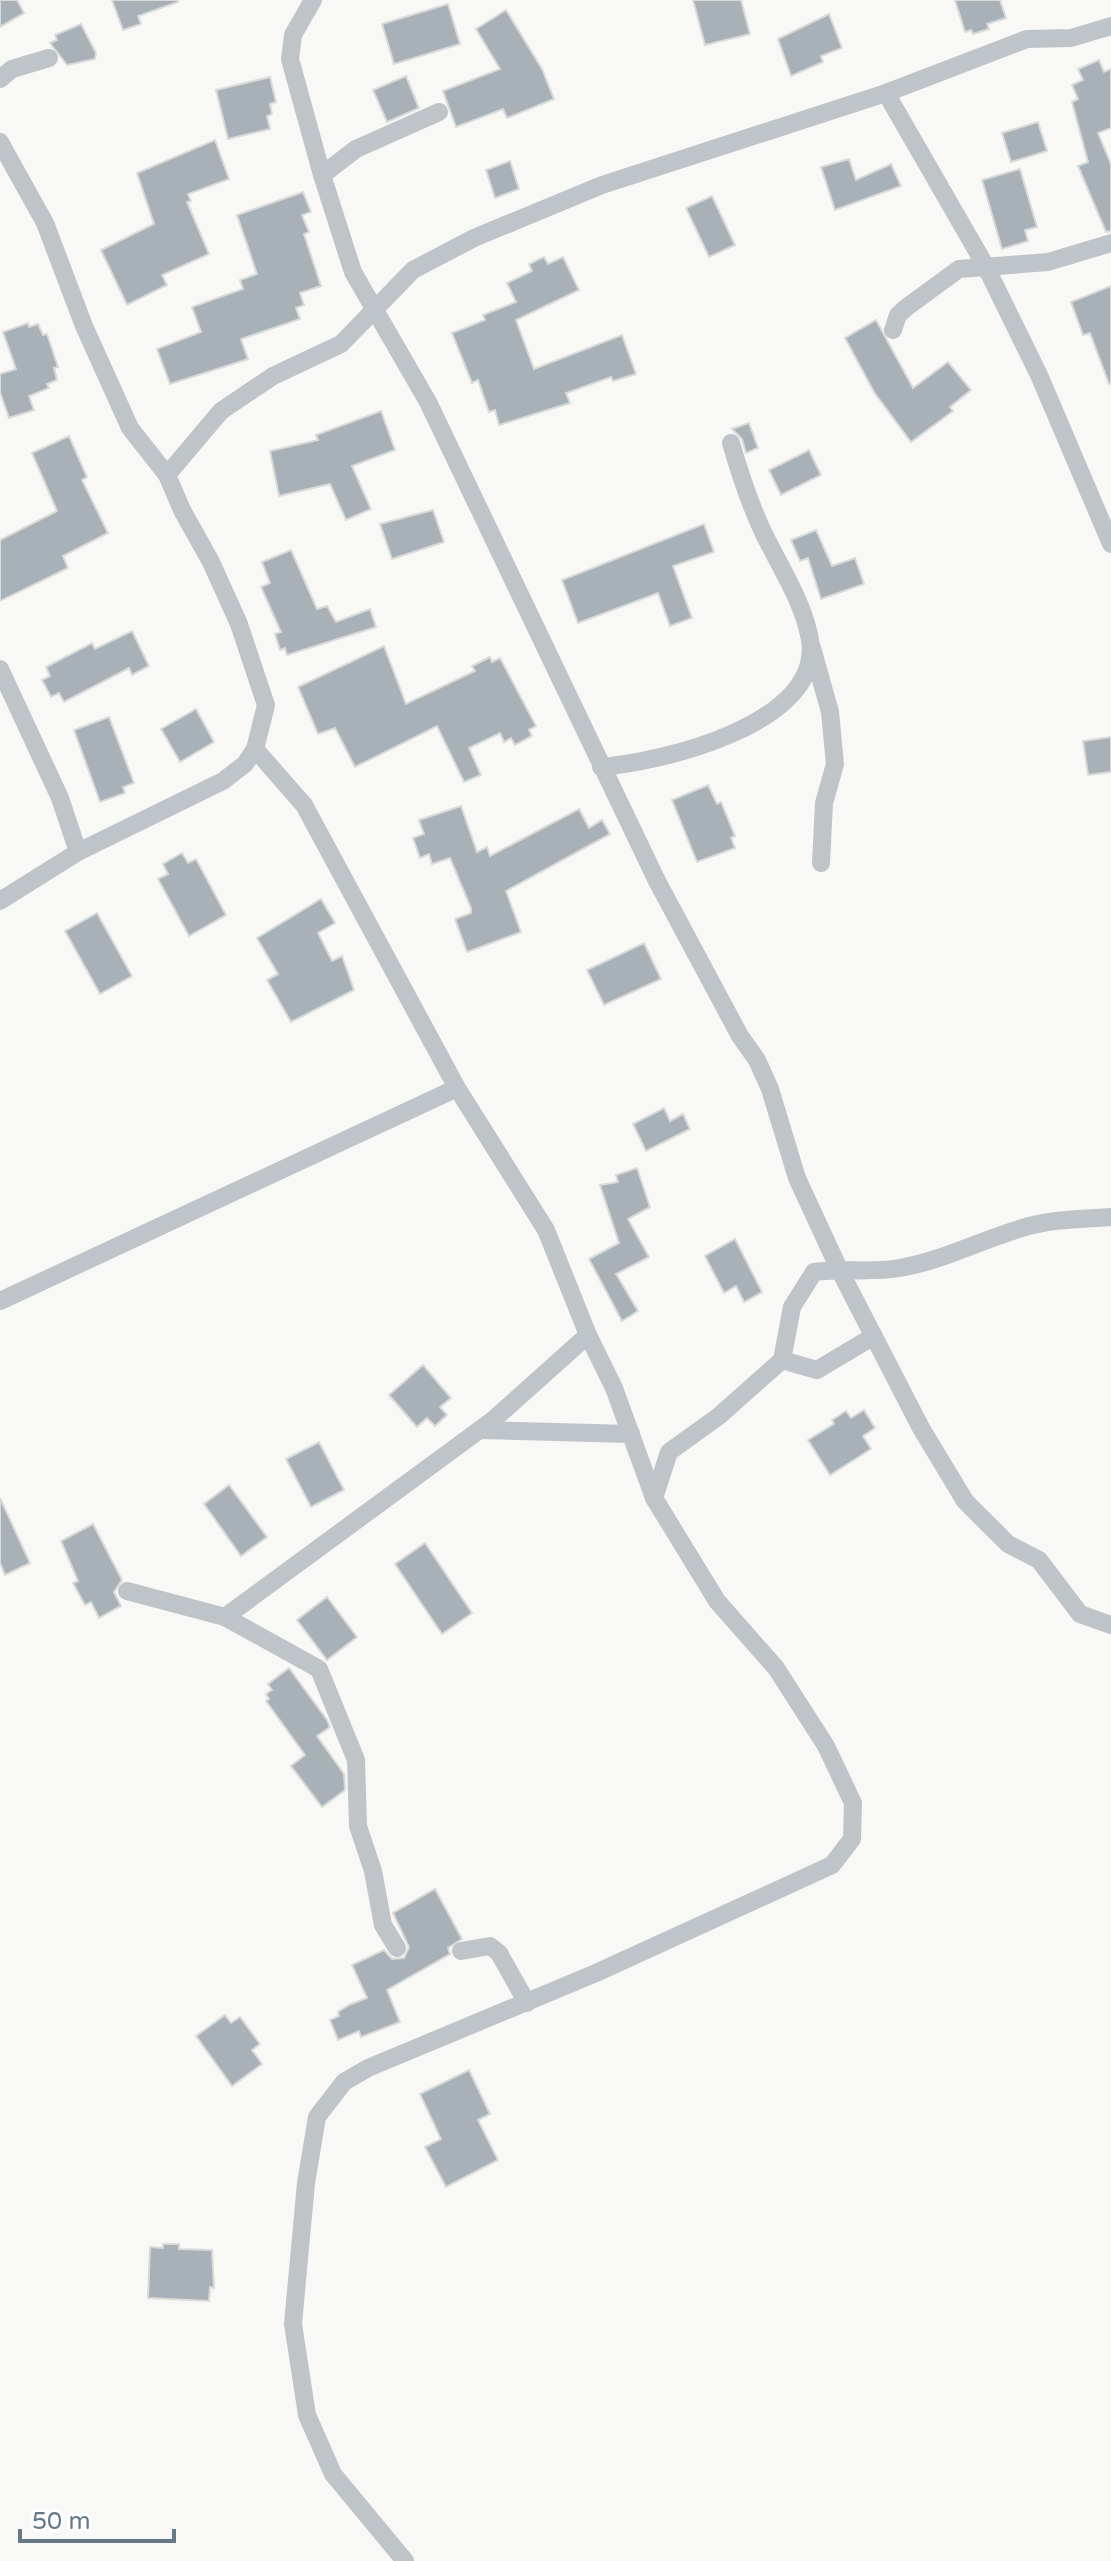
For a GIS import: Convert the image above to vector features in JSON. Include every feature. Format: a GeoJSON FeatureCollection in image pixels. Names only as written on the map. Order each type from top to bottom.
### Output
{"type":"FeatureCollection","features":[{"type":"Feature","properties":{"kind":"street"},"geometry":{"type":"LineString","coordinates":[[313,0],[293,35],[290,59],[353,272],[428,402],[657,881],[740,1036],[757,1060],[797,1178],[839,1269],[921,1428],[965,1501],[1008,1544],[1039,1560],[1080,1614],[1111,1625]]}},
{"type":"Feature","properties":{"kind":"street"},"geometry":{"type":"LineString","coordinates":[[167,475],[221,411],[273,376],[341,344],[413,270],[474,238],[602,185],[886,93],[1027,39],[1071,38],[1111,26]]}},
{"type":"Feature","properties":{"kind":"street"},"geometry":{"type":"LineString","coordinates":[[0,79],[12,69],[49,58]]}},
{"type":"Feature","properties":{"kind":"street"},"geometry":{"type":"LineString","coordinates":[[886,93],[985,265],[1104,511],[1111,544]]}},
{"type":"Feature","properties":{"kind":"street"},"geometry":{"type":"LineString","coordinates":[[322,175],[356,149],[439,112]]}},
{"type":"Feature","properties":{"kind":"street"},"geometry":{"type":"LineString","coordinates":[[0,142],[45,223],[84,326],[130,428],[167,475],[233,611],[259,677],[266,705],[255,749],[245,764],[223,781],[78,852],[0,901]]}},
{"type":"Feature","properties":{"kind":"street"},"geometry":{"type":"LineString","coordinates":[[893,330],[898,315],[959,269],[1048,262],[1111,243]]}},
{"type":"Feature","properties":{"kind":"street"},"geometry":{"type":"LineString","coordinates":[[731,443],[744,486],[803,615],[830,712],[835,764],[824,803],[821,863]]}},
{"type":"Feature","properties":{"kind":"street"},"geometry":{"type":"LineString","coordinates":[[601,767],[671,756],[759,720],[787,702],[802,679],[811,642]]}},
{"type":"Feature","properties":{"kind":"street"},"geometry":{"type":"LineString","coordinates":[[0,669],[60,798],[78,852]]}},
{"type":"Feature","properties":{"kind":"street"},"geometry":{"type":"LineString","coordinates":[[255,749],[304,805],[457,1088],[546,1230],[631,1434],[654,1498],[717,1601],[776,1668],[826,1746],[853,1803],[852,1839],[832,1865],[527,2003],[368,2068],[344,2082],[317,2117],[306,2183],[293,2324],[307,2415],[333,2474],[405,2561]]}},
{"type":"Feature","properties":{"kind":"street"},"geometry":{"type":"LineString","coordinates":[[0,1301],[457,1088]]}},
{"type":"Feature","properties":{"kind":"street"},"geometry":{"type":"LineString","coordinates":[[654,1498],[669,1452],[719,1416],[782,1360],[792,1307],[814,1272],[839,1269],[859,1273],[900,1268],[1022,1228],[1055,1221],[1111,1217]]}},
{"type":"Feature","properties":{"kind":"street"},"geometry":{"type":"LineString","coordinates":[[225,1617],[480,1430],[588,1335]]}},
{"type":"Feature","properties":{"kind":"street"},"geometry":{"type":"LineString","coordinates":[[782,1360],[817,1370],[874,1336]]}},
{"type":"Feature","properties":{"kind":"street"},"geometry":{"type":"LineString","coordinates":[[480,1430],[631,1434]]}},
{"type":"Feature","properties":{"kind":"street"},"geometry":{"type":"LineString","coordinates":[[127,1591],[225,1617],[319,1669],[356,1760],[358,1826],[373,1871],[383,1925],[397,1948]]}},
{"type":"Feature","properties":{"kind":"street"},"geometry":{"type":"LineString","coordinates":[[461,1951],[490,1946],[499,1953],[527,2003]]}},
{"type":"Feature","properties":{"kind":"building"},"geometry":{"type":"Polygon","coordinates":[[[0,0],[17,0],[24,13],[0,27],[0,0]]]}},
{"type":"Feature","properties":{"kind":"building"},"geometry":{"type":"Polygon","coordinates":[[[112,0],[178,2],[138,16],[141,24],[123,30],[112,0]]]}},
{"type":"Feature","properties":{"kind":"building"},"geometry":{"type":"Polygon","coordinates":[[[693,0],[741,0],[750,34],[705,45],[693,0]]]}},
{"type":"Feature","properties":{"kind":"building"},"geometry":{"type":"Polygon","coordinates":[[[955,0],[1000,0],[1006,18],[987,24],[989,29],[973,34],[971,30],[965,32],[955,0]]]}},
{"type":"Feature","properties":{"kind":"building"},"geometry":{"type":"Polygon","coordinates":[[[448,4],[460,44],[394,64],[382,24],[448,4]]]}},
{"type":"Feature","properties":{"kind":"building"},"geometry":{"type":"Polygon","coordinates":[[[506,10],[542,69],[554,99],[507,118],[503,109],[456,127],[443,91],[500,69],[476,29],[506,10]]]}},
{"type":"Feature","properties":{"kind":"building"},"geometry":{"type":"Polygon","coordinates":[[[829,14],[842,48],[821,56],[823,62],[791,76],[778,39],[829,14]]]}},
{"type":"Feature","properties":{"kind":"building"},"geometry":{"type":"Polygon","coordinates":[[[81,24],[96,53],[95,59],[67,65],[50,43],[57,40],[55,35],[81,24]]]}},
{"type":"Feature","properties":{"kind":"building"},"geometry":{"type":"Polygon","coordinates":[[[1099,60],[1104,72],[1111,69],[1111,128],[1098,133],[1111,164],[1111,231],[1106,232],[1078,166],[1088,162],[1072,102],[1078,99],[1072,85],[1083,80],[1078,69],[1099,60]]]}},
{"type":"Feature","properties":{"kind":"building"},"geometry":{"type":"Polygon","coordinates":[[[406,76],[419,108],[387,122],[373,90],[406,76]]]}},
{"type":"Feature","properties":{"kind":"building"},"geometry":{"type":"Polygon","coordinates":[[[270,77],[276,102],[270,104],[272,114],[267,116],[270,129],[228,139],[216,90],[270,77]]]}},
{"type":"Feature","properties":{"kind":"building"},"geometry":{"type":"Polygon","coordinates":[[[1038,122],[1047,151],[1011,162],[1002,133],[1038,122]]]}},
{"type":"Feature","properties":{"kind":"building"},"geometry":{"type":"Polygon","coordinates":[[[215,140],[229,179],[188,194],[191,201],[187,202],[209,254],[162,275],[167,285],[127,305],[101,250],[154,224],[137,173],[215,140]]]}},
{"type":"Feature","properties":{"kind":"building"},"geometry":{"type":"Polygon","coordinates":[[[849,159],[856,180],[891,164],[901,186],[835,210],[821,167],[849,159]]]}},
{"type":"Feature","properties":{"kind":"building"},"geometry":{"type":"Polygon","coordinates":[[[510,161],[519,189],[495,198],[486,170],[510,161]]]}},
{"type":"Feature","properties":{"kind":"building"},"geometry":{"type":"Polygon","coordinates":[[[1020,169],[1037,227],[1025,230],[1028,241],[1002,249],[982,180],[1020,169]]]}},
{"type":"Feature","properties":{"kind":"building"},"geometry":{"type":"Polygon","coordinates":[[[303,192],[311,212],[302,215],[309,232],[304,234],[321,286],[300,293],[304,305],[296,308],[300,319],[241,339],[248,359],[170,384],[157,349],[201,332],[192,307],[243,289],[240,280],[257,274],[237,215],[303,192]]]}},
{"type":"Feature","properties":{"kind":"building"},"geometry":{"type":"Polygon","coordinates":[[[712,196],[735,245],[709,257],[686,208],[712,196]]]}},
{"type":"Feature","properties":{"kind":"building"},"geometry":{"type":"Polygon","coordinates":[[[544,257],[548,264],[563,257],[579,290],[516,320],[534,369],[622,335],[636,374],[613,381],[611,377],[566,393],[570,403],[499,425],[495,410],[489,412],[478,380],[472,383],[452,333],[485,320],[483,315],[516,302],[507,283],[532,271],[529,264],[544,257]]]}},
{"type":"Feature","properties":{"kind":"building"},"geometry":{"type":"Polygon","coordinates":[[[1111,286],[1109,384],[1090,333],[1083,335],[1071,302],[1111,286]]]}},
{"type":"Feature","properties":{"kind":"building"},"geometry":{"type":"Polygon","coordinates":[[[876,320],[913,388],[948,362],[971,390],[950,407],[953,411],[911,442],[874,392],[845,338],[876,320]]]}},
{"type":"Feature","properties":{"kind":"building"},"geometry":{"type":"Polygon","coordinates":[[[28,323],[29,327],[38,324],[43,335],[47,334],[58,367],[54,368],[57,380],[47,384],[49,388],[29,396],[34,410],[9,418],[0,392],[0,374],[16,369],[3,332],[28,323]]]}},
{"type":"Feature","properties":{"kind":"building"},"geometry":{"type":"Polygon","coordinates":[[[381,411],[395,450],[352,466],[371,509],[346,520],[330,484],[279,496],[270,451],[318,440],[316,435],[381,411]]]}},
{"type":"Feature","properties":{"kind":"building"},"geometry":{"type":"Polygon","coordinates":[[[749,423],[758,448],[746,453],[742,439],[732,429],[749,423]]]}},
{"type":"Feature","properties":{"kind":"building"},"geometry":{"type":"Polygon","coordinates":[[[69,436],[87,477],[82,480],[108,533],[63,556],[68,568],[0,601],[0,540],[57,511],[32,453],[69,436]]]}},
{"type":"Feature","properties":{"kind":"building"},"geometry":{"type":"Polygon","coordinates":[[[809,450],[821,475],[781,495],[769,470],[809,450]]]}},
{"type":"Feature","properties":{"kind":"building"},"geometry":{"type":"Polygon","coordinates":[[[433,510],[444,542],[392,559],[380,524],[433,510]]]}},
{"type":"Feature","properties":{"kind":"building"},"geometry":{"type":"Polygon","coordinates":[[[704,524],[714,552],[673,566],[692,618],[670,626],[658,593],[578,623],[562,580],[704,524]]]}},
{"type":"Feature","properties":{"kind":"building"},"geometry":{"type":"Polygon","coordinates":[[[816,530],[832,566],[855,558],[864,584],[821,599],[808,558],[800,561],[791,540],[816,530]]]}},
{"type":"Feature","properties":{"kind":"building"},"geometry":{"type":"Polygon","coordinates":[[[291,550],[317,609],[327,606],[336,622],[370,609],[376,627],[287,655],[285,648],[280,650],[275,634],[281,632],[261,587],[270,583],[262,562],[291,550]]]}},
{"type":"Feature","properties":{"kind":"building"},"geometry":{"type":"Polygon","coordinates":[[[132,631],[149,666],[132,675],[129,668],[64,702],[59,693],[51,697],[42,680],[50,676],[46,667],[92,643],[95,649],[132,631]]]}},
{"type":"Feature","properties":{"kind":"building"},"geometry":{"type":"Polygon","coordinates":[[[384,646],[406,704],[475,671],[472,666],[490,657],[492,662],[500,658],[536,726],[529,730],[532,736],[515,745],[511,738],[504,742],[500,733],[469,748],[481,775],[464,782],[437,726],[355,767],[335,728],[318,734],[298,687],[384,646]]]}},
{"type":"Feature","properties":{"kind":"building"},"geometry":{"type":"Polygon","coordinates":[[[196,709],[214,742],[180,762],[161,729],[196,709]]]}},
{"type":"Feature","properties":{"kind":"building"},"geometry":{"type":"Polygon","coordinates":[[[109,717],[134,783],[123,787],[125,793],[100,802],[74,730],[109,717]]]}},
{"type":"Feature","properties":{"kind":"building"},"geometry":{"type":"Polygon","coordinates":[[[1111,737],[1111,772],[1088,775],[1083,741],[1111,737]]]}},
{"type":"Feature","properties":{"kind":"building"},"geometry":{"type":"Polygon","coordinates":[[[708,785],[717,804],[721,802],[735,836],[731,838],[735,848],[697,862],[672,800],[708,785]]]}},
{"type":"Feature","properties":{"kind":"building"},"geometry":{"type":"Polygon","coordinates":[[[461,806],[477,852],[487,847],[490,856],[579,809],[589,828],[602,820],[610,834],[506,891],[521,932],[467,952],[455,919],[471,913],[471,908],[450,858],[432,864],[429,854],[420,858],[413,838],[424,834],[419,820],[461,806]]]}},
{"type":"Feature","properties":{"kind":"building"},"geometry":{"type":"Polygon","coordinates":[[[182,853],[188,863],[196,859],[226,915],[189,936],[158,879],[168,874],[163,864],[182,853]]]}},
{"type":"Feature","properties":{"kind":"building"},"geometry":{"type":"Polygon","coordinates":[[[321,899],[335,923],[318,933],[332,961],[342,956],[354,990],[291,1022],[267,980],[278,974],[257,938],[321,899]]]}},
{"type":"Feature","properties":{"kind":"building"},"geometry":{"type":"Polygon","coordinates":[[[97,913],[132,976],[100,994],[65,931],[97,913]]]}},
{"type":"Feature","properties":{"kind":"building"},"geometry":{"type":"Polygon","coordinates":[[[644,943],[661,979],[604,1005],[587,970],[644,943]]]}},
{"type":"Feature","properties":{"kind":"building"},"geometry":{"type":"Polygon","coordinates":[[[664,1108],[670,1121],[683,1114],[690,1129],[646,1151],[633,1124],[664,1108]]]}},
{"type":"Feature","properties":{"kind":"building"},"geometry":{"type":"Polygon","coordinates":[[[637,1168],[650,1207],[628,1219],[649,1257],[616,1274],[638,1311],[622,1321],[589,1259],[619,1243],[600,1185],[618,1182],[616,1175],[637,1168]]]}},
{"type":"Feature","properties":{"kind":"building"},"geometry":{"type":"Polygon","coordinates":[[[735,1239],[762,1292],[744,1302],[736,1286],[724,1293],[705,1256],[735,1239]]]}},
{"type":"Feature","properties":{"kind":"building"},"geometry":{"type":"Polygon","coordinates":[[[423,1365],[451,1398],[440,1407],[447,1415],[435,1426],[427,1418],[417,1427],[389,1395],[423,1365]]]}},
{"type":"Feature","properties":{"kind":"building"},"geometry":{"type":"Polygon","coordinates":[[[864,1410],[875,1428],[863,1436],[871,1449],[830,1475],[808,1440],[834,1424],[832,1420],[846,1411],[851,1418],[864,1410]]]}},
{"type":"Feature","properties":{"kind":"building"},"geometry":{"type":"Polygon","coordinates":[[[319,1442],[344,1490],[311,1507],[286,1459],[319,1442]]]}},
{"type":"Feature","properties":{"kind":"building"},"geometry":{"type":"Polygon","coordinates":[[[229,1485],[267,1537],[241,1556],[204,1504],[229,1485]]]}},
{"type":"Feature","properties":{"kind":"building"},"geometry":{"type":"Polygon","coordinates":[[[0,1498],[30,1563],[5,1575],[0,1563],[0,1498]]]}},
{"type":"Feature","properties":{"kind":"building"},"geometry":{"type":"Polygon","coordinates":[[[93,1524],[122,1580],[114,1592],[121,1606],[99,1618],[91,1602],[85,1605],[73,1583],[78,1581],[61,1541],[93,1524]]]}},
{"type":"Feature","properties":{"kind":"building"},"geometry":{"type":"Polygon","coordinates":[[[425,1543],[472,1613],[442,1634],[395,1564],[425,1543]]]}},
{"type":"Feature","properties":{"kind":"building"},"geometry":{"type":"Polygon","coordinates":[[[327,1597],[357,1637],[327,1660],[297,1620],[327,1597]]]}},
{"type":"Feature","properties":{"kind":"building"},"geometry":{"type":"Polygon","coordinates":[[[289,1668],[327,1720],[330,1727],[317,1736],[344,1774],[345,1790],[322,1807],[291,1766],[305,1755],[266,1701],[269,1699],[266,1694],[272,1690],[268,1684],[289,1668]]]}},
{"type":"Feature","properties":{"kind":"building"},"geometry":{"type":"Polygon","coordinates":[[[435,1889],[462,1939],[448,1948],[450,1954],[387,1990],[400,2022],[361,2037],[359,2031],[338,2040],[330,2020],[339,2016],[338,2012],[349,2005],[367,1998],[352,1965],[384,1950],[392,1959],[404,1958],[409,1947],[393,1913],[435,1889]]]}},
{"type":"Feature","properties":{"kind":"building"},"geometry":{"type":"Polygon","coordinates":[[[225,2015],[231,2023],[240,2017],[260,2044],[252,2050],[262,2064],[232,2086],[196,2036],[225,2015]]]}},
{"type":"Feature","properties":{"kind":"building"},"geometry":{"type":"Polygon","coordinates":[[[469,2070],[490,2114],[478,2120],[498,2160],[446,2187],[425,2147],[441,2139],[420,2094],[469,2070]]]}},
{"type":"Feature","properties":{"kind":"building"},"geometry":{"type":"Polygon","coordinates":[[[163,2244],[179,2244],[179,2249],[212,2250],[214,2288],[210,2287],[209,2301],[148,2298],[150,2247],[163,2248],[163,2244]]]}}]}
